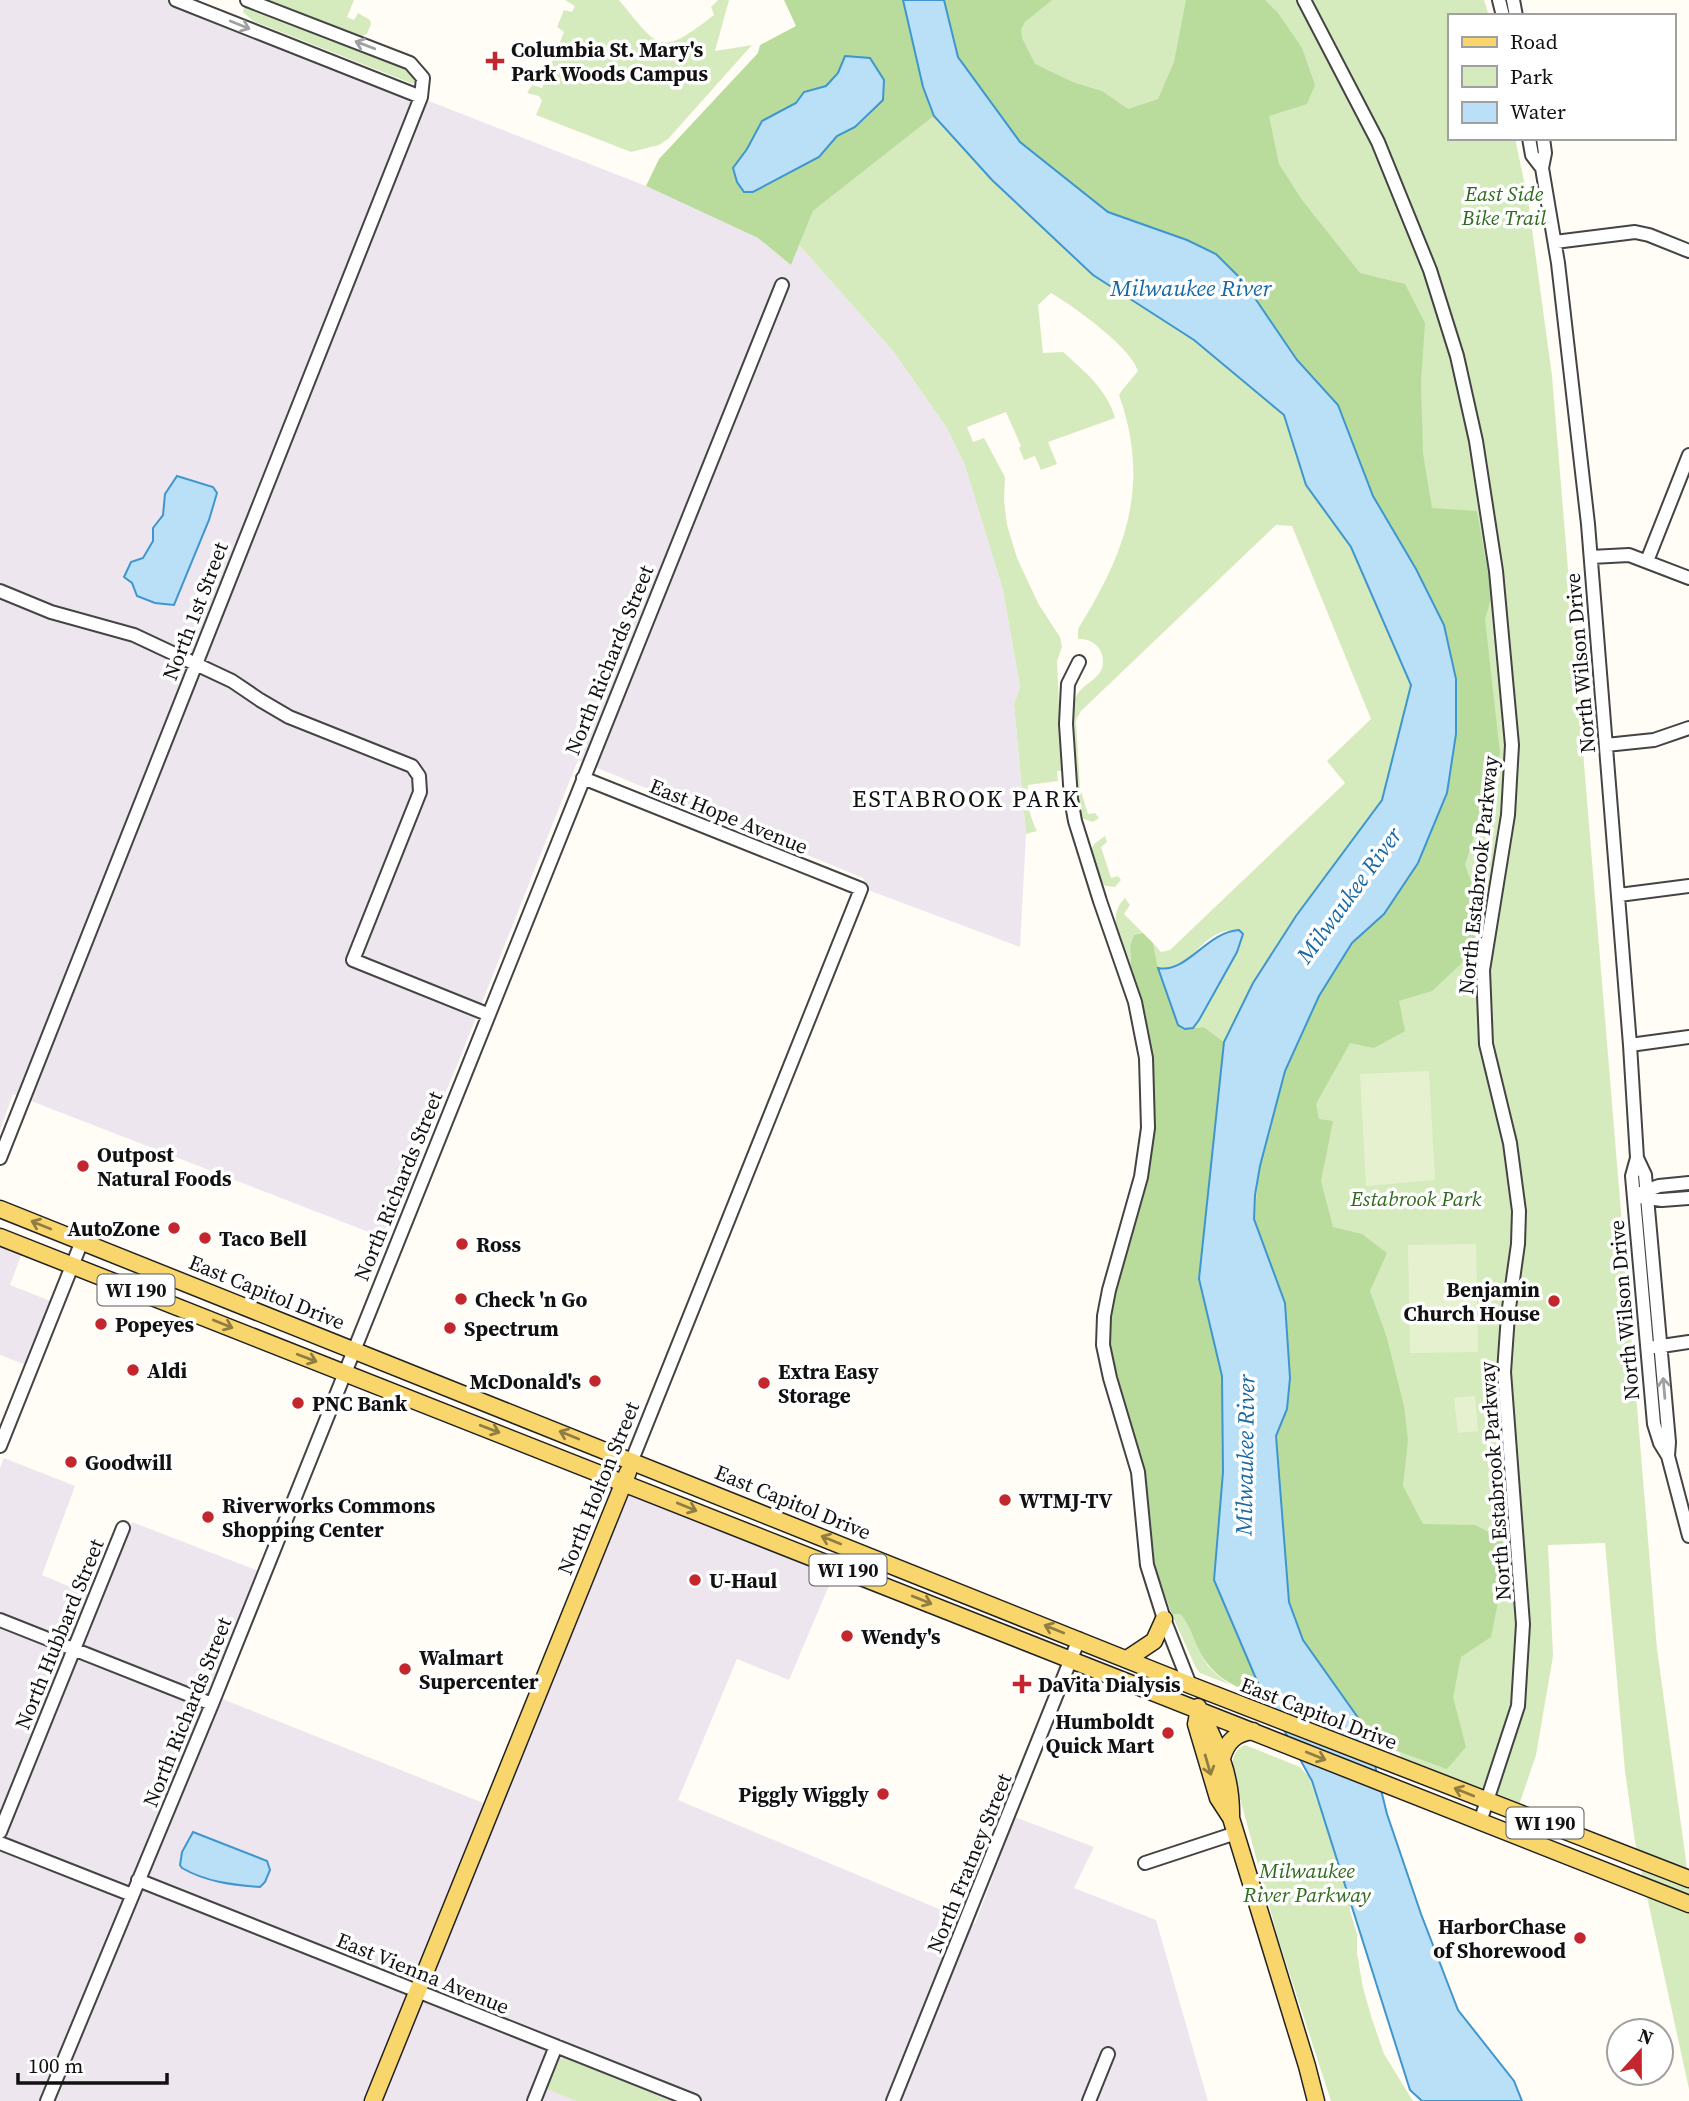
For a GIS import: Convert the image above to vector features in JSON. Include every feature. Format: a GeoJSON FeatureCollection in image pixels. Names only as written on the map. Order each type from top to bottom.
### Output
{"type":"FeatureCollection","features":[{"type":"Feature","properties":{"kind":"main road","name":"East Capitol Drive"},"geometry":{"type":"LineString","coordinates":[[0,1209],[1190,1685],[1689,1879]]}},
{"type":"Feature","properties":{"kind":"main road","name":"East Capitol Drive"},"geometry":{"type":"LineString","coordinates":[[0,1237],[1689,1903]]}},
{"type":"Feature","properties":{"kind":"main road","name":"North Holton Street"},"geometry":{"type":"LineString","coordinates":[[373,2101],[632,1460]]}},
{"type":"Feature","properties":{"kind":"main road"},"geometry":{"type":"LineString","coordinates":[[1127,1659],[1154,1641],[1164,1619]]}},
{"type":"Feature","properties":{"kind":"main road"},"geometry":{"type":"LineString","coordinates":[[1190,1685],[1222,1758],[1231,1798],[1233,1826]]}},
{"type":"Feature","properties":{"kind":"main road"},"geometry":{"type":"LineString","coordinates":[[1199,1709],[1196,1724],[1218,1798],[1233,1826],[1316,2101]]}},
{"type":"Feature","properties":{"kind":"main road"},"geometry":{"type":"LineString","coordinates":[[1222,1758],[1228,1743],[1235,1737],[1243,1732],[1254,1731]]}},
{"type":"Feature","properties":{"kind":"main road"},"geometry":{"type":"LineString","coordinates":[[1635,1858],[1614,1859],[1586,1851],[1581,1854],[1582,1862],[1635,1871],[1689,1892]]}},
{"type":"Feature","properties":{"kind":"street"},"geometry":{"type":"LineString","coordinates":[[176,0],[421,97]]}},
{"type":"Feature","properties":{"kind":"street","name":"North 1st Street"},"geometry":{"type":"LineString","coordinates":[[0,1158],[421,97],[423,78],[410,63],[247,0]]}},
{"type":"Feature","properties":{"kind":"street","name":"North Estabrook Parkway"},"geometry":{"type":"LineString","coordinates":[[1304,0],[1382,152],[1430,270],[1457,356],[1474,429],[1488,506],[1497,584],[1512,745],[1511,780],[1482,992],[1486,1044],[1510,1143],[1519,1211],[1504,1372],[1523,1624],[1518,1706],[1480,1822]]}},
{"type":"Feature","properties":{"kind":"street","name":"North Wilson Drive"},"geometry":{"type":"LineString","coordinates":[[1529,140],[1532,155],[1542,168]]}},
{"type":"Feature","properties":{"kind":"street","name":"North Wilson Drive"},"geometry":{"type":"LineString","coordinates":[[1543,140],[1545,153],[1542,168],[1555,243],[1591,557],[1630,1045],[1637,1158],[1632,1170],[1642,1194],[1654,1347],[1654,1424],[1660,1443],[1668,1456],[1687,1516],[1689,1536]]}},
{"type":"Feature","properties":{"kind":"street"},"geometry":{"type":"LineString","coordinates":[[1555,243],[1634,232],[1689,251]]}},
{"type":"Feature","properties":{"kind":"street","name":"North Richards Street"},"geometry":{"type":"LineString","coordinates":[[47,2101],[212,1704],[782,285]]}},
{"type":"Feature","properties":{"kind":"street"},"geometry":{"type":"LineString","coordinates":[[1647,561],[1689,455]]}},
{"type":"Feature","properties":{"kind":"street"},"geometry":{"type":"LineString","coordinates":[[1591,557],[1629,555],[1689,578]]}},
{"type":"Feature","properties":{"kind":"street"},"geometry":{"type":"LineString","coordinates":[[0,591],[51,612],[134,635],[232,681],[289,717],[412,766],[419,776],[420,792],[353,960],[487,1014]]}},
{"type":"Feature","properties":{"kind":"street"},"geometry":{"type":"LineString","coordinates":[[1079,662],[1068,684],[1066,724],[1071,799],[1096,888],[1135,1002],[1146,1058],[1147,1128],[1141,1177],[1109,1290],[1104,1316],[1104,1345],[1110,1378],[1134,1456],[1147,1565],[1164,1619],[1190,1685]]}},
{"type":"Feature","properties":{"kind":"street"},"geometry":{"type":"LineString","coordinates":[[1606,745],[1654,740],[1689,728]]}},
{"type":"Feature","properties":{"kind":"street","name":"East Hope Avenue"},"geometry":{"type":"LineString","coordinates":[[583,778],[861,889]]}},
{"type":"Feature","properties":{"kind":"street"},"geometry":{"type":"LineString","coordinates":[[1619,895],[1689,886]]}},
{"type":"Feature","properties":{"kind":"street","name":"North Holton Street"},"geometry":{"type":"LineString","coordinates":[[632,1460],[861,889]]}},
{"type":"Feature","properties":{"kind":"street"},"geometry":{"type":"LineString","coordinates":[[1630,1045],[1689,1037]]}},
{"type":"Feature","properties":{"kind":"street"},"geometry":{"type":"LineString","coordinates":[[1642,1194],[1659,1186],[1689,1183]]}},
{"type":"Feature","properties":{"kind":"street"},"geometry":{"type":"LineString","coordinates":[[1642,1194],[1662,1200],[1689,1198]]}},
{"type":"Feature","properties":{"kind":"street"},"geometry":{"type":"LineString","coordinates":[[0,1446],[6,1414],[82,1241]]}},
{"type":"Feature","properties":{"kind":"street"},"geometry":{"type":"LineString","coordinates":[[1654,1347],[1689,1342]]}},
{"type":"Feature","properties":{"kind":"street","name":"North Hubbard Street"},"geometry":{"type":"LineString","coordinates":[[0,1832],[123,1528]]}},
{"type":"Feature","properties":{"kind":"street"},"geometry":{"type":"LineString","coordinates":[[0,1620],[212,1704]]}},
{"type":"Feature","properties":{"kind":"street","name":"North Fratney Street"},"geometry":{"type":"LineString","coordinates":[[893,2101],[1079,1639]]}},
{"type":"Feature","properties":{"kind":"street"},"geometry":{"type":"LineString","coordinates":[[1144,1863],[1233,1826]]}},
{"type":"Feature","properties":{"kind":"street"},"geometry":{"type":"LineString","coordinates":[[0,1843],[132,1895]]}},
{"type":"Feature","properties":{"kind":"street","name":"East Vienna Avenue"},"geometry":{"type":"LineString","coordinates":[[138,1880],[694,2101]]}},
{"type":"Feature","properties":{"kind":"street"},"geometry":{"type":"LineString","coordinates":[[534,2101],[556,2046]]}},
{"type":"Feature","properties":{"kind":"street"},"geometry":{"type":"LineString","coordinates":[[1089,2101],[1108,2054]]}},
{"type":"Feature","properties":{"kind":"shaded area"},"geometry":{"type":"Polygon","coordinates":[[[0,0],[170,0],[646,186],[758,238],[791,265],[799,245],[893,351],[947,428],[965,466],[1003,590],[1020,687],[1014,704],[1026,834],[1020,947],[868,890],[863,878],[578,760],[458,1063],[384,1238],[13,1094],[0,1130],[0,0]]]}},
{"type":"Feature","properties":{"kind":"shaded area"},"geometry":{"type":"Polygon","coordinates":[[[0,1241],[23,1250],[10,1285],[53,1302],[26,1365],[0,1355],[0,1241]]]}},
{"type":"Feature","properties":{"kind":"shaded area"},"geometry":{"type":"Polygon","coordinates":[[[4,1458],[75,1486],[42,1575],[101,1600],[132,1522],[269,1575],[220,1698],[501,1810],[630,1492],[834,1574],[789,1680],[737,1659],[678,1800],[975,1924],[1015,1817],[1094,1847],[1074,1888],[1156,1920],[1208,2101],[0,2101],[0,1468],[4,1458]]]}},
{"type":"Feature","properties":{"kind":"green space"},"geometry":{"type":"Polygon","coordinates":[[[267,0],[354,0],[347,17],[354,20],[358,13],[370,20],[371,24],[367,34],[360,37],[267,0]]]}},
{"type":"Feature","properties":{"kind":"green space"},"geometry":{"type":"Polygon","coordinates":[[[565,0],[619,0],[653,38],[671,42],[714,15],[711,7],[718,0],[729,0],[715,51],[752,45],[668,139],[659,145],[631,152],[536,115],[542,101],[539,96],[527,93],[532,85],[542,88],[564,32],[557,27],[564,10],[572,12],[575,6],[565,0]]]}},
{"type":"Feature","properties":{"kind":"green space"},"geometry":{"type":"Polygon","coordinates":[[[784,0],[903,0],[923,87],[934,116],[813,211],[791,265],[758,238],[646,186],[659,159],[758,53],[760,45],[796,26],[784,0]],[[838,73],[826,86],[804,92],[796,103],[762,121],[747,149],[733,167],[754,192],[819,157],[837,136],[855,127],[838,73]]]}},
{"type":"Feature","properties":{"kind":"green space","name":"Estabrook Park"},"geometry":{"type":"Polygon","coordinates":[[[944,0],[1484,0],[1488,14],[1448,14],[1448,140],[1515,140],[1528,200],[1552,376],[1657,1649],[1689,1883],[1689,2089],[1635,1842],[1625,1771],[1605,1543],[1548,1545],[1553,1656],[1536,1755],[1519,1805],[1401,1757],[1399,1752],[1370,1741],[1254,1219],[1260,1166],[1447,793],[1373,496],[958,57],[944,0]]]}},
{"type":"Feature","properties":{"kind":"green space"},"geometry":{"type":"Polygon","coordinates":[[[944,0],[1052,0],[1025,22],[1021,29],[1022,38],[1035,64],[1075,83],[1102,91],[1128,109],[1158,99],[1174,62],[1186,0],[1265,0],[1278,13],[1302,48],[1315,85],[1307,104],[1269,116],[1279,164],[1302,200],[1360,273],[1405,284],[1425,323],[1421,382],[1423,453],[1432,508],[1477,511],[1492,595],[1485,619],[1500,753],[1465,865],[1472,884],[1476,950],[1432,991],[1399,1001],[1405,1031],[1374,1048],[1350,1043],[1316,1104],[1319,1119],[1333,1121],[1321,1181],[1333,1227],[1362,1234],[1387,1253],[1370,1291],[1387,1338],[1404,1406],[1408,1440],[1403,1486],[1423,1524],[1475,1525],[1510,1543],[1491,1637],[1461,1657],[1453,1697],[1466,1747],[1447,1769],[1370,1741],[1366,1729],[1303,1640],[1289,1602],[1276,1436],[1287,1408],[1290,1378],[1285,1303],[1254,1219],[1260,1166],[1285,1071],[1319,996],[1353,943],[1384,914],[1444,625],[1416,569],[1373,496],[1338,405],[1297,360],[1154,229],[1108,212],[1020,142],[958,57],[944,0]]]}},
{"type":"Feature","properties":{"kind":"green space"},"geometry":{"type":"Polygon","coordinates":[[[244,8],[254,8],[403,66],[415,81],[413,84],[253,21],[243,12],[244,8]]]}},
{"type":"Feature","properties":{"kind":"green space"},"geometry":{"type":"Polygon","coordinates":[[[934,116],[992,180],[1093,275],[1194,340],[1284,415],[1306,485],[1351,547],[1411,685],[1382,800],[1296,916],[1253,983],[1224,1042],[1204,1027],[1193,1028],[1237,952],[1243,934],[1228,931],[1217,934],[1186,960],[1168,968],[1158,968],[1153,943],[1161,952],[1170,950],[1345,783],[1327,761],[1371,719],[1292,526],[1276,525],[1081,711],[1076,720],[1080,788],[1088,814],[1095,813],[1099,818],[1093,822],[1081,818],[1074,757],[1073,709],[1078,693],[1096,677],[1103,661],[1095,644],[1078,639],[1078,629],[1109,573],[1121,545],[1128,517],[1133,488],[1133,459],[1119,395],[1138,371],[1133,361],[1113,339],[1051,293],[1038,305],[1043,353],[1063,352],[1079,366],[1101,389],[1115,418],[1048,442],[1057,464],[1041,470],[1035,456],[1024,460],[1019,448],[1021,446],[1006,412],[967,427],[973,442],[984,438],[1005,477],[1007,525],[1017,558],[1039,605],[1060,637],[1062,647],[1057,661],[1062,771],[1057,771],[1058,781],[1028,785],[1029,809],[1037,831],[1026,834],[1014,704],[1020,687],[1003,590],[965,466],[947,428],[893,351],[799,245],[813,211],[934,116]]]}},
{"type":"Feature","properties":{"kind":"green space"},"geometry":{"type":"Polygon","coordinates":[[[1105,836],[1107,842],[1101,847],[1111,878],[1118,876],[1121,880],[1115,887],[1105,886],[1099,878],[1090,852],[1094,844],[1105,836]]]}},
{"type":"Feature","properties":{"kind":"green space"},"geometry":{"type":"Polygon","coordinates":[[[1125,898],[1130,905],[1124,914],[1143,933],[1134,935],[1130,945],[1131,967],[1120,941],[1116,922],[1119,906],[1125,898]]]}},
{"type":"Feature","properties":{"kind":"green space"},"geometry":{"type":"Polygon","coordinates":[[[1143,933],[1153,943],[1158,968],[1185,1029],[1204,1027],[1224,1042],[1199,1279],[1222,1375],[1223,1472],[1257,1681],[1267,1699],[1218,1675],[1204,1659],[1189,1626],[1180,1614],[1172,1615],[1152,1558],[1141,1455],[1110,1356],[1108,1335],[1111,1309],[1149,1169],[1155,1117],[1152,1052],[1145,1013],[1131,967],[1130,945],[1134,935],[1143,933]]]}},
{"type":"Feature","properties":{"kind":"green space"},"geometry":{"type":"Polygon","coordinates":[[[1429,1071],[1435,1180],[1366,1186],[1360,1074],[1429,1071]]]}},
{"type":"Feature","properties":{"kind":"green space"},"geometry":{"type":"Polygon","coordinates":[[[1476,1244],[1478,1352],[1410,1353],[1408,1245],[1476,1244]]]}},
{"type":"Feature","properties":{"kind":"green space"},"geometry":{"type":"Polygon","coordinates":[[[1475,1396],[1478,1431],[1458,1433],[1454,1398],[1475,1396]]]}},
{"type":"Feature","properties":{"kind":"green space"},"geometry":{"type":"Polygon","coordinates":[[[1180,1614],[1189,1626],[1208,1666],[1231,1685],[1200,1673],[1196,1668],[1172,1615],[1180,1614]]]}},
{"type":"Feature","properties":{"kind":"green space","name":"Milwaukee River Parkway"},"geometry":{"type":"Polygon","coordinates":[[[1245,1745],[1300,1767],[1309,1777],[1329,1836],[1352,1889],[1350,1911],[1357,1934],[1363,1988],[1372,2019],[1384,2054],[1413,2101],[1331,2101],[1278,1938],[1232,1769],[1235,1754],[1245,1745]]]}},
{"type":"Feature","properties":{"kind":"green space"},"geometry":{"type":"Polygon","coordinates":[[[564,2058],[671,2101],[577,2101],[547,2089],[559,2060],[564,2058]]]}},
{"type":"Feature","properties":{"kind":"water","name":"Milwaukee River"},"geometry":{"type":"Polygon","coordinates":[[[903,0],[944,0],[958,57],[1020,142],[1108,212],[1187,240],[1216,254],[1244,282],[1297,360],[1338,405],[1373,496],[1416,569],[1444,625],[1456,679],[1456,734],[1447,793],[1418,863],[1384,914],[1352,943],[1319,996],[1285,1071],[1260,1166],[1254,1219],[1285,1303],[1290,1378],[1287,1409],[1276,1436],[1289,1602],[1303,1640],[1366,1729],[1387,1814],[1458,2010],[1514,2081],[1522,2101],[1422,2101],[1410,2090],[1312,1781],[1257,1681],[1214,1580],[1223,1472],[1222,1376],[1199,1279],[1224,1042],[1253,983],[1296,916],[1382,800],[1411,685],[1351,547],[1306,485],[1284,415],[1194,340],[1093,275],[992,180],[934,116],[923,87],[903,0]]]}},
{"type":"Feature","properties":{"kind":"water"},"geometry":{"type":"Polygon","coordinates":[[[845,56],[870,58],[884,80],[883,100],[855,127],[837,136],[819,157],[753,192],[744,192],[737,182],[733,168],[762,121],[796,103],[804,92],[826,86],[838,73],[845,56]]]}},
{"type":"Feature","properties":{"kind":"water"},"geometry":{"type":"Polygon","coordinates":[[[177,476],[213,487],[217,493],[209,520],[174,605],[155,603],[137,596],[132,583],[124,577],[131,562],[143,558],[153,541],[153,528],[163,515],[165,494],[177,476]]]}},
{"type":"Feature","properties":{"kind":"water"},"geometry":{"type":"Polygon","coordinates":[[[1239,930],[1243,934],[1237,952],[1199,1020],[1193,1028],[1185,1029],[1178,1025],[1158,968],[1178,965],[1216,938],[1239,930]]]}},
{"type":"Feature","properties":{"kind":"water"},"geometry":{"type":"Polygon","coordinates":[[[193,1832],[267,1861],[270,1870],[265,1882],[260,1887],[230,1884],[201,1877],[182,1868],[182,1852],[193,1832]]]}},
{"type":"Feature","properties":{"kind":"place","name":"Columbia St. Mary's Park Woods Campus"},"geometry":{"type":"Point","coordinates":[495,61]}},
{"type":"Feature","properties":{"kind":"place","name":"Outpost Natural Foods"},"geometry":{"type":"Point","coordinates":[83,1166]}},
{"type":"Feature","properties":{"kind":"place","name":"AutoZone"},"geometry":{"type":"Point","coordinates":[174,1228]}},
{"type":"Feature","properties":{"kind":"place","name":"Taco Bell"},"geometry":{"type":"Point","coordinates":[205,1238]}},
{"type":"Feature","properties":{"kind":"place","name":"Ross"},"geometry":{"type":"Point","coordinates":[462,1244]}},
{"type":"Feature","properties":{"kind":"place","name":"Check 'n Go"},"geometry":{"type":"Point","coordinates":[461,1299]}},
{"type":"Feature","properties":{"kind":"place","name":"Benjamin Church House"},"geometry":{"type":"Point","coordinates":[1554,1301]}},
{"type":"Feature","properties":{"kind":"place","name":"Popeyes"},"geometry":{"type":"Point","coordinates":[101,1324]}},
{"type":"Feature","properties":{"kind":"place","name":"Spectrum"},"geometry":{"type":"Point","coordinates":[450,1328]}},
{"type":"Feature","properties":{"kind":"place","name":"Aldi"},"geometry":{"type":"Point","coordinates":[133,1370]}},
{"type":"Feature","properties":{"kind":"place","name":"McDonald's"},"geometry":{"type":"Point","coordinates":[595,1381]}},
{"type":"Feature","properties":{"kind":"place","name":"Extra Easy Storage"},"geometry":{"type":"Point","coordinates":[764,1383]}},
{"type":"Feature","properties":{"kind":"place","name":"PNC Bank"},"geometry":{"type":"Point","coordinates":[298,1403]}},
{"type":"Feature","properties":{"kind":"place","name":"Goodwill"},"geometry":{"type":"Point","coordinates":[71,1462]}},
{"type":"Feature","properties":{"kind":"place","name":"WTMJ-TV"},"geometry":{"type":"Point","coordinates":[1005,1500]}},
{"type":"Feature","properties":{"kind":"place","name":"Riverworks Commons Shopping Center"},"geometry":{"type":"Point","coordinates":[208,1517]}},
{"type":"Feature","properties":{"kind":"place","name":"U-Haul"},"geometry":{"type":"Point","coordinates":[695,1580]}},
{"type":"Feature","properties":{"kind":"place","name":"Wendy's"},"geometry":{"type":"Point","coordinates":[847,1636]}},
{"type":"Feature","properties":{"kind":"place","name":"Walmart Supercenter"},"geometry":{"type":"Point","coordinates":[405,1669]}},
{"type":"Feature","properties":{"kind":"place","name":"DaVita Dialysis"},"geometry":{"type":"Point","coordinates":[1022,1684]}},
{"type":"Feature","properties":{"kind":"place","name":"Humboldt Quick Mart"},"geometry":{"type":"Point","coordinates":[1168,1733]}},
{"type":"Feature","properties":{"kind":"place","name":"Piggly Wiggly"},"geometry":{"type":"Point","coordinates":[883,1794]}},
{"type":"Feature","properties":{"kind":"place","name":"HarborChase of Shorewood"},"geometry":{"type":"Point","coordinates":[1580,1938]}},
{"type":"Feature","properties":{"kind":"district","name":"ESTABROOK PARK"},"geometry":{"type":"Point","coordinates":[966,798]}},
{"type":"Feature","properties":{"kind":"park label","name":"East Side Bike Trail"},"geometry":{"type":"Point","coordinates":[1504,205]}}]}
